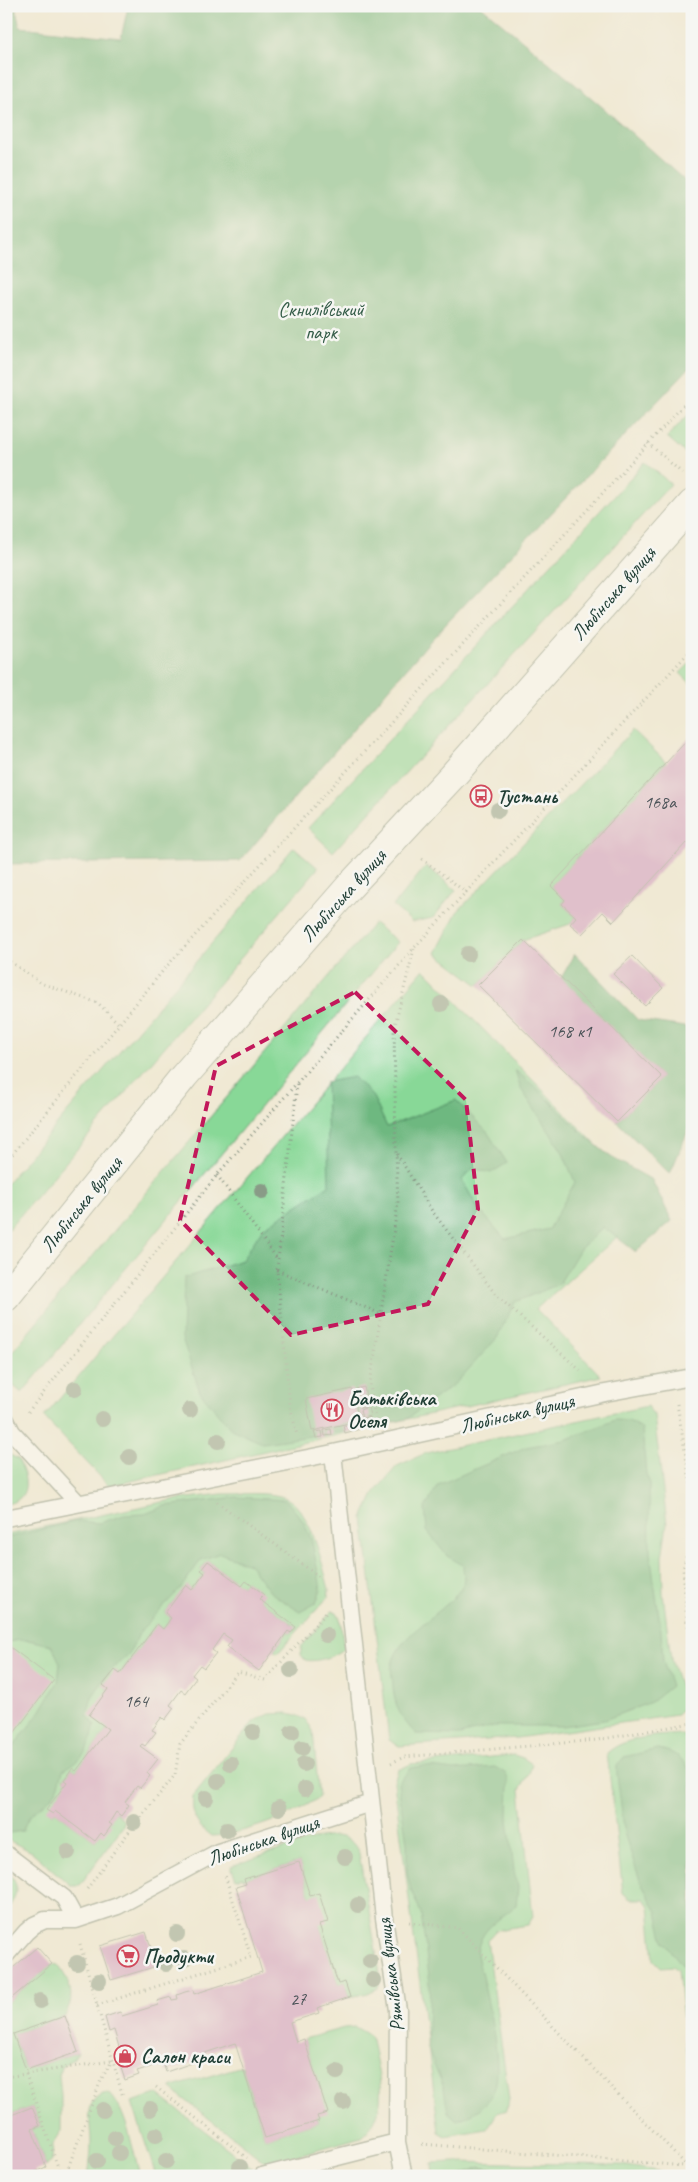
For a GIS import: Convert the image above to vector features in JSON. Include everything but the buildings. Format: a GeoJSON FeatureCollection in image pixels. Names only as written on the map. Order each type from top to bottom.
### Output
{"type":"FeatureCollection","features":[{"type":"Feature","properties":{"kind":"main road","name":"Любінська вулиця"},"geometry":{"type":"LineString","coordinates":[[6,1297],[184,1076],[349,887],[455,773],[692,504]]}},
{"type":"Feature","properties":{"kind":"lane","name":"Любінська вулиця"},"geometry":{"type":"LineString","coordinates":[[6,1518],[333,1453],[605,1393],[692,1377]]}},
{"type":"Feature","properties":{"kind":"lane"},"geometry":{"type":"LineString","coordinates":[[8,1427],[78,1503]]}},
{"type":"Feature","properties":{"kind":"lane","name":"Ряшівська вулиця"},"geometry":{"type":"LineString","coordinates":[[333,1453],[384,1918],[398,2010],[397,2142],[404,2176]]}},
{"type":"Feature","properties":{"kind":"lane","name":"Любінська вулиця"},"geometry":{"type":"LineString","coordinates":[[6,1956],[34,1925],[44,1920],[76,1920],[118,1906],[218,1852],[371,1803]]}},
{"type":"Feature","properties":{"kind":"lane"},"geometry":{"type":"LineString","coordinates":[[6,1854],[64,1898],[76,1920]]}},
{"type":"Feature","properties":{"kind":"lane"},"geometry":{"type":"LineString","coordinates":[[265,2175],[397,2142]]}},
{"type":"Feature","properties":{"kind":"path"},"geometry":{"type":"LineString","coordinates":[[6,1162],[166,968],[692,396]]}},
{"type":"Feature","properties":{"kind":"path"},"geometry":{"type":"LineString","coordinates":[[648,443],[682,473]]}},
{"type":"Feature","properties":{"kind":"path"},"geometry":{"type":"LineString","coordinates":[[26,1415],[217,1175],[414,948],[692,649]]}},
{"type":"Feature","properties":{"kind":"path"},"geometry":{"type":"LineString","coordinates":[[422,859],[467,893]]}},
{"type":"Feature","properties":{"kind":"path"},"geometry":{"type":"LineString","coordinates":[[379,1443],[370,1384],[398,1203],[394,1029],[414,948]]}},
{"type":"Feature","properties":{"kind":"path"},"geometry":{"type":"LineString","coordinates":[[6,959],[43,984],[98,1003],[119,1024]]}},
{"type":"Feature","properties":{"kind":"path"},"geometry":{"type":"LineString","coordinates":[[297,1084],[277,1270],[290,1405],[303,1459]]}},
{"type":"Feature","properties":{"kind":"path"},"geometry":{"type":"LineString","coordinates":[[396,1152],[432,1210],[497,1296],[605,1393]]}},
{"type":"Feature","properties":{"kind":"path"},"geometry":{"type":"LineString","coordinates":[[217,1175],[278,1261]]}},
{"type":"Feature","properties":{"kind":"path"},"geometry":{"type":"LineString","coordinates":[[277,1270],[381,1314]]}},
{"type":"Feature","properties":{"kind":"path"},"geometry":{"type":"LineString","coordinates":[[673,1381],[692,1492]]}},
{"type":"Feature","properties":{"kind":"path"},"geometry":{"type":"LineString","coordinates":[[189,1481],[324,1580]]}},
{"type":"Feature","properties":{"kind":"path"},"geometry":{"type":"LineString","coordinates":[[692,1537],[683,1568],[687,1623],[692,1641]]}},
{"type":"Feature","properties":{"kind":"path"},"geometry":{"type":"LineString","coordinates":[[64,1898],[84,1893],[121,1842],[175,1775],[180,1744],[238,1672],[265,1680],[329,1609]]}},
{"type":"Feature","properties":{"kind":"path"},"geometry":{"type":"LineString","coordinates":[[368,1774],[404,1757],[597,1740],[692,1723]]}},
{"type":"Feature","properties":{"kind":"path"},"geometry":{"type":"LineString","coordinates":[[175,1775],[180,1776]]}},
{"type":"Feature","properties":{"kind":"path"},"geometry":{"type":"LineString","coordinates":[[97,2005],[251,1957],[218,1852]]}},
{"type":"Feature","properties":{"kind":"path"},"geometry":{"type":"LineString","coordinates":[[384,1918],[458,1928],[692,2171]]}},
{"type":"Feature","properties":{"kind":"path"},"geometry":{"type":"LineString","coordinates":[[76,1920],[81,1948],[123,2097]]}},
{"type":"Feature","properties":{"kind":"path"},"geometry":{"type":"LineString","coordinates":[[6,2077],[112,2060]]}},
{"type":"Feature","properties":{"kind":"path"},"geometry":{"type":"LineString","coordinates":[[63,2176],[101,2080],[112,2060]]}},
{"type":"Feature","properties":{"kind":"path"},"geometry":{"type":"LineString","coordinates":[[26,2074],[63,2176]]}},
{"type":"Feature","properties":{"kind":"path"},"geometry":{"type":"LineString","coordinates":[[156,2086],[265,2175]]}},
{"type":"Feature","properties":{"kind":"path"},"geometry":{"type":"LineString","coordinates":[[397,2142],[686,2166]]}},
{"type":"Feature","properties":{"kind":"highlighted area"},"geometry":{"type":"Polygon","coordinates":[[[355,992],[466,1100],[478,1209],[428,1304],[291,1335],[180,1220],[216,1066],[355,992]]]}},
{"type":"Feature","properties":{"kind":"green space","name":"Скнилівський парк"},"geometry":{"type":"Polygon","coordinates":[[[6,6],[15,6],[20,27],[121,38],[128,6],[481,6],[600,105],[692,187],[692,365],[431,640],[240,861],[6,864],[6,6]]]}},
{"type":"Feature","properties":{"kind":"green space"},"geometry":{"type":"Polygon","coordinates":[[[692,411],[692,459],[667,437],[692,411]]]}},
{"type":"Feature","properties":{"kind":"green space"},"geometry":{"type":"Polygon","coordinates":[[[645,462],[671,484],[333,852],[308,828],[645,462]]]}},
{"type":"Feature","properties":{"kind":"green space"},"geometry":{"type":"Polygon","coordinates":[[[692,661],[692,685],[680,673],[692,661]]]}},
{"type":"Feature","properties":{"kind":"green space"},"geometry":{"type":"Polygon","coordinates":[[[633,730],[666,762],[551,886],[565,900],[562,904],[576,917],[570,924],[523,940],[478,985],[436,953],[457,912],[633,730]]]}},
{"type":"Feature","properties":{"kind":"green space"},"geometry":{"type":"Polygon","coordinates":[[[294,847],[318,868],[6,1232],[6,1184],[294,847]]]}},
{"type":"Feature","properties":{"kind":"green space"},"geometry":{"type":"Polygon","coordinates":[[[426,866],[456,890],[433,918],[412,922],[393,906],[426,866]]]}},
{"type":"Feature","properties":{"kind":"green space"},"geometry":{"type":"Polygon","coordinates":[[[374,923],[398,942],[22,1393],[6,1380],[6,1359],[374,923]]]}},
{"type":"Feature","properties":{"kind":"green space"},"geometry":{"type":"Polygon","coordinates":[[[575,954],[638,1020],[692,1028],[692,1121],[670,1174],[617,1122],[662,1077],[561,978],[575,954]]]}},
{"type":"Feature","properties":{"kind":"green space"},"geometry":{"type":"Polygon","coordinates":[[[424,969],[654,1204],[536,1309],[601,1376],[109,1486],[44,1417],[424,969]]]}},
{"type":"Feature","properties":{"kind":"green space"},"geometry":{"type":"Polygon","coordinates":[[[515,1070],[539,1090],[585,1136],[611,1157],[652,1180],[672,1221],[636,1252],[603,1227],[580,1249],[559,1284],[515,1302],[497,1338],[457,1382],[407,1419],[360,1429],[262,1443],[231,1429],[200,1392],[182,1338],[184,1278],[242,1260],[263,1228],[329,1185],[326,1082],[354,1077],[373,1097],[387,1127],[456,1100],[488,1133],[507,1163],[491,1173],[473,1168],[462,1180],[478,1208],[505,1239],[549,1229],[575,1182],[562,1151],[521,1089],[515,1070]]]}},
{"type":"Feature","properties":{"kind":"green space"},"geometry":{"type":"Polygon","coordinates":[[[647,1406],[654,1415],[667,1524],[662,1557],[663,1593],[671,1659],[686,1706],[677,1715],[517,1738],[399,1746],[389,1740],[363,1518],[375,1492],[397,1466],[426,1453],[647,1406]]]}},
{"type":"Feature","properties":{"kind":"green space"},"geometry":{"type":"Polygon","coordinates":[[[615,1420],[629,1421],[642,1429],[646,1474],[649,1481],[650,1553],[661,1631],[663,1661],[671,1686],[651,1702],[604,1720],[562,1726],[494,1726],[460,1735],[416,1734],[406,1723],[397,1707],[391,1672],[392,1664],[397,1652],[405,1641],[457,1594],[464,1580],[463,1565],[447,1556],[427,1531],[425,1508],[438,1485],[526,1447],[565,1440],[615,1420]]]}},
{"type":"Feature","properties":{"kind":"green space"},"geometry":{"type":"Polygon","coordinates":[[[6,1453],[18,1459],[24,1473],[25,1486],[20,1498],[6,1504],[6,1453]]]}},
{"type":"Feature","properties":{"kind":"green space"},"geometry":{"type":"Polygon","coordinates":[[[222,1494],[266,1494],[280,1496],[290,1501],[307,1521],[313,1535],[329,1589],[328,1597],[278,1653],[274,1651],[288,1631],[291,1633],[296,1627],[259,1599],[263,1594],[246,1581],[242,1586],[208,1561],[201,1570],[205,1573],[192,1590],[186,1586],[165,1613],[171,1618],[163,1629],[157,1624],[120,1674],[115,1670],[103,1685],[108,1689],[108,1729],[76,1771],[72,1768],[64,1779],[67,1782],[47,1810],[53,1814],[55,1811],[95,1841],[116,1812],[124,1821],[123,1826],[80,1885],[70,1885],[32,1852],[6,1839],[6,1535],[172,1500],[222,1494]]]}},
{"type":"Feature","properties":{"kind":"green space"},"geometry":{"type":"Polygon","coordinates":[[[236,1497],[286,1500],[303,1521],[312,1541],[321,1589],[316,1603],[300,1612],[270,1592],[249,1564],[220,1553],[201,1560],[180,1589],[141,1630],[129,1654],[110,1671],[92,1697],[87,1715],[95,1725],[85,1752],[63,1770],[57,1789],[48,1800],[33,1812],[23,1831],[10,1833],[6,1831],[6,1756],[40,1712],[58,1682],[60,1663],[52,1646],[24,1640],[6,1643],[6,1538],[76,1521],[100,1523],[124,1515],[145,1514],[165,1506],[236,1497]]]}},
{"type":"Feature","properties":{"kind":"green space"},"geometry":{"type":"Polygon","coordinates":[[[332,1611],[337,1612],[340,1618],[344,1648],[326,1658],[315,1661],[305,1660],[301,1655],[301,1647],[332,1611]]]}},
{"type":"Feature","properties":{"kind":"green space"},"geometry":{"type":"Polygon","coordinates":[[[287,1713],[303,1718],[313,1731],[319,1797],[310,1804],[268,1823],[223,1835],[211,1836],[198,1824],[193,1809],[193,1796],[254,1721],[270,1714],[287,1713]]]}},
{"type":"Feature","properties":{"kind":"green space"},"geometry":{"type":"Polygon","coordinates":[[[682,1734],[692,1738],[692,2109],[678,1970],[673,1966],[661,1967],[654,1960],[649,1906],[644,1899],[630,1899],[623,1893],[607,1753],[615,1747],[632,1740],[652,1736],[682,1734]]]}},
{"type":"Feature","properties":{"kind":"green space"},"geometry":{"type":"Polygon","coordinates":[[[658,1749],[678,1756],[692,1773],[692,2027],[688,1982],[683,1966],[664,1942],[657,1912],[640,1880],[625,1836],[617,1774],[617,1766],[624,1757],[658,1749]]]}},
{"type":"Feature","properties":{"kind":"green space"},"geometry":{"type":"Polygon","coordinates":[[[514,1755],[532,1764],[529,1774],[520,1789],[533,1917],[528,1925],[496,1930],[487,1940],[509,2099],[507,2110],[497,2113],[487,2129],[446,2136],[439,2132],[394,1782],[398,1770],[411,1764],[514,1755]]]}},
{"type":"Feature","properties":{"kind":"green space"},"geometry":{"type":"Polygon","coordinates":[[[423,1766],[454,1770],[495,1767],[506,1774],[509,1783],[508,1819],[514,1871],[518,1887],[516,1905],[486,1931],[482,1937],[477,1954],[492,2024],[497,2078],[494,2090],[488,2101],[474,2112],[457,2120],[448,2112],[444,2088],[427,2047],[430,1983],[421,1913],[411,1890],[407,1872],[407,1843],[398,1783],[411,1768],[423,1766]]]}},
{"type":"Feature","properties":{"kind":"green space"},"geometry":{"type":"Polygon","coordinates":[[[334,1836],[349,1840],[355,1845],[359,1853],[381,1980],[378,1988],[368,1993],[350,1997],[345,1982],[338,1984],[299,1862],[244,1879],[243,1877],[236,1879],[231,1866],[313,1839],[334,1836]]]}},
{"type":"Feature","properties":{"kind":"green space"},"geometry":{"type":"Polygon","coordinates":[[[6,1869],[14,1880],[16,1890],[6,1912],[6,1869]]]}},
{"type":"Feature","properties":{"kind":"green space"},"geometry":{"type":"Polygon","coordinates":[[[52,1964],[58,1965],[66,1977],[70,1989],[70,2002],[65,2016],[13,2034],[26,2070],[78,2052],[73,2059],[63,2065],[59,2075],[61,2131],[53,2144],[52,2160],[46,2167],[32,2129],[40,2126],[32,2107],[6,2117],[6,2003],[52,1964]]]}},
{"type":"Feature","properties":{"kind":"green space"},"geometry":{"type":"Polygon","coordinates":[[[355,2027],[369,2035],[372,2040],[380,2092],[377,2116],[371,2127],[361,2137],[267,2164],[170,2088],[242,2066],[265,2138],[319,2121],[317,2116],[327,2112],[304,2039],[344,2028],[355,2027]]]}},
{"type":"Feature","properties":{"kind":"green space"},"geometry":{"type":"Polygon","coordinates":[[[109,2093],[115,2100],[125,2120],[140,2176],[88,2176],[91,2150],[91,2105],[100,2095],[109,2093]]]}},
{"type":"Feature","properties":{"kind":"green space"},"geometry":{"type":"Polygon","coordinates":[[[157,2094],[253,2168],[223,2176],[156,2176],[132,2102],[157,2094]]]}},
{"type":"Feature","properties":{"kind":"green space"},"geometry":{"type":"Polygon","coordinates":[[[432,2163],[621,2165],[657,2171],[670,2176],[433,2176],[432,2163]]]}},
{"type":"Feature","properties":{"kind":"green space"},"geometry":{"type":"Polygon","coordinates":[[[480,2167],[498,2170],[510,2176],[457,2176],[480,2167]]]}},
{"type":"Feature","properties":{"kind":"green space"},"geometry":{"type":"Polygon","coordinates":[[[560,2172],[616,2176],[537,2176],[560,2172]]]}},
{"type":"Feature","properties":{"kind":"place","name":"Тустань"},"geometry":{"type":"Point","coordinates":[481,796]}},
{"type":"Feature","properties":{"kind":"place","name":"Батьківська Оселя"},"geometry":{"type":"Point","coordinates":[332,1410]}},
{"type":"Feature","properties":{"kind":"place","name":"Продукти"},"geometry":{"type":"Point","coordinates":[128,1956]}},
{"type":"Feature","properties":{"kind":"place","name":"Салон краси"},"geometry":{"type":"Point","coordinates":[125,2056]}}]}
